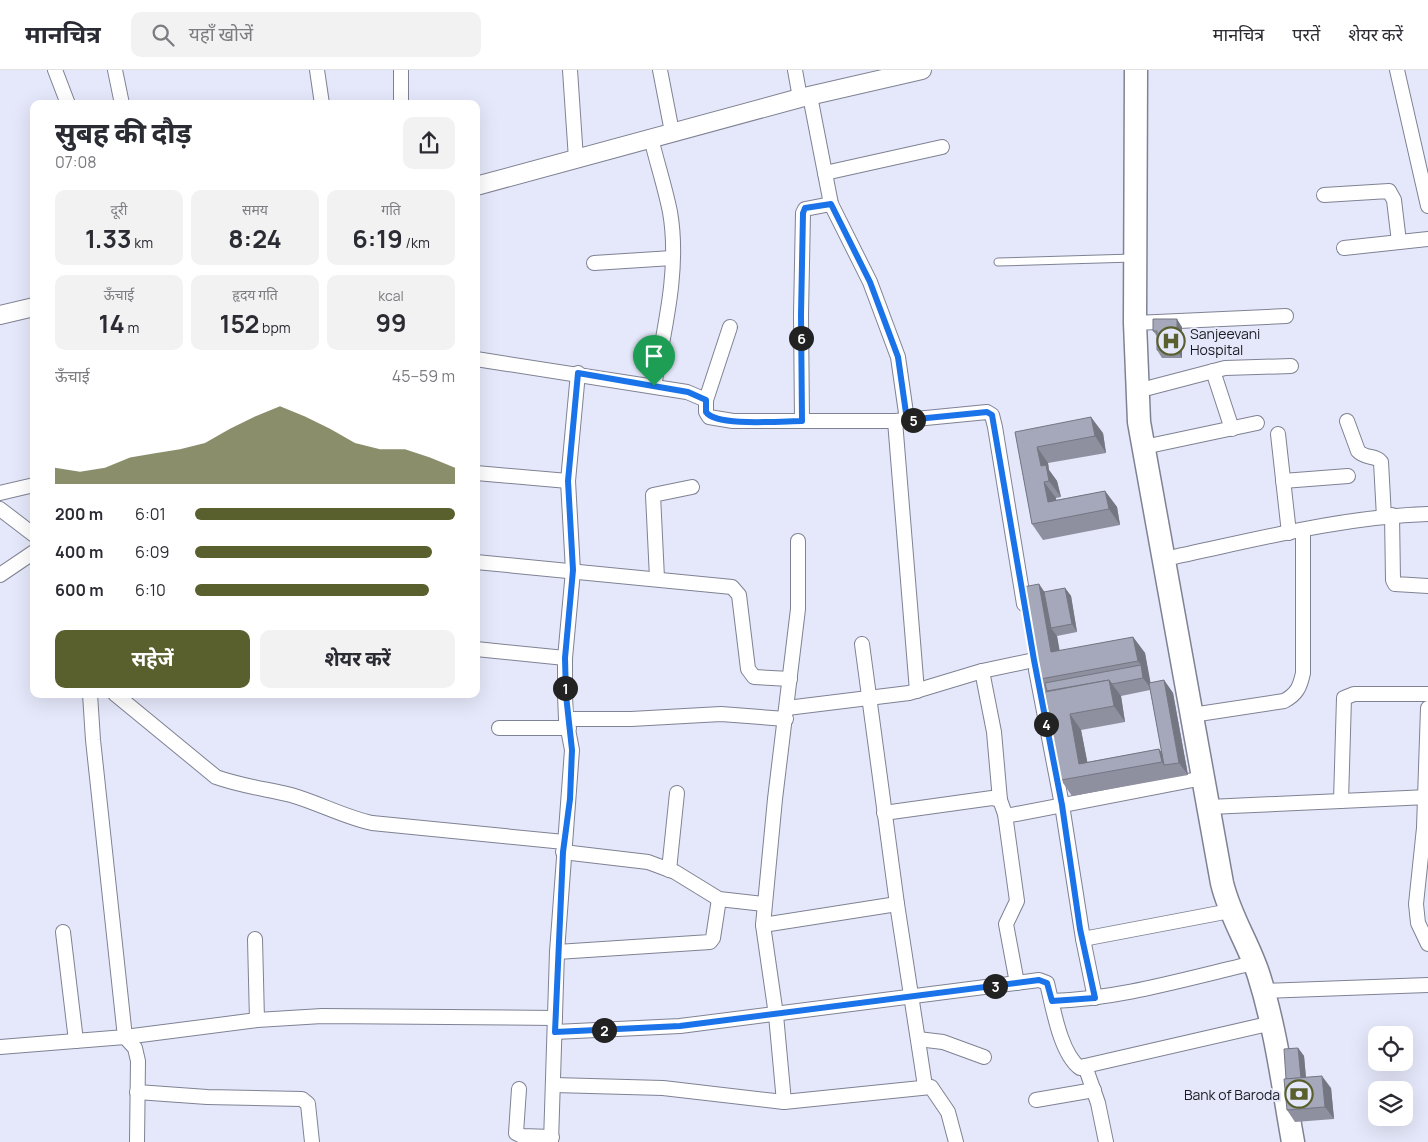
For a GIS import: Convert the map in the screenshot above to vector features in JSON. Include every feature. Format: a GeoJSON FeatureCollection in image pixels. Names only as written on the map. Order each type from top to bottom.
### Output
{"type":"FeatureCollection","features":[{"type":"Feature","properties":{"kind":"highway"},"geometry":{"type":"LineString","coordinates":[[1136,70],[1137,391],[1144,447],[1222,884],[1230,911],[1254,963],[1272,1023],[1293,1142]]}},
{"type":"Feature","properties":{"kind":"street"},"geometry":{"type":"LineString","coordinates":[[54,70],[66,100]]}},
{"type":"Feature","properties":{"kind":"street"},"geometry":{"type":"LineString","coordinates":[[115,70],[121,100]]}},
{"type":"Feature","properties":{"kind":"street"},"geometry":{"type":"LineString","coordinates":[[317,70],[321,100]]}},
{"type":"Feature","properties":{"kind":"street"},"geometry":{"type":"LineString","coordinates":[[401,70],[401,100]]}},
{"type":"Feature","properties":{"kind":"street"},"geometry":{"type":"LineString","coordinates":[[570,70],[576,159]]}},
{"type":"Feature","properties":{"kind":"street"},"geometry":{"type":"LineString","coordinates":[[660,70],[672,132]]}},
{"type":"Feature","properties":{"kind":"street"},"geometry":{"type":"LineString","coordinates":[[795,70],[805,97],[831,204],[870,282],[898,357],[917,691]]}},
{"type":"Feature","properties":{"kind":"street"},"geometry":{"type":"LineString","coordinates":[[480,185],[805,97],[899,73],[922,70]]}},
{"type":"Feature","properties":{"kind":"street"},"geometry":{"type":"LineString","coordinates":[[1396,70],[1428,206]]}},
{"type":"Feature","properties":{"kind":"street"},"geometry":{"type":"LineString","coordinates":[[651,138],[670,213],[672,258],[668,304],[654,386]]}},
{"type":"Feature","properties":{"kind":"street"},"geometry":{"type":"LineString","coordinates":[[825,173],[942,147]]}},
{"type":"Feature","properties":{"kind":"street"},"geometry":{"type":"LineString","coordinates":[[1324,195],[1389,191],[1394,200],[1399,242]]}},
{"type":"Feature","properties":{"kind":"street"},"geometry":{"type":"LineString","coordinates":[[802,421],[801,315],[803,213],[805,208],[809,206],[831,204]]}},
{"type":"Feature","properties":{"kind":"street"},"geometry":{"type":"LineString","coordinates":[[1344,248],[1428,238]]}},
{"type":"Feature","properties":{"kind":"street"},"geometry":{"type":"LineString","coordinates":[[594,264],[672,258]]}},
{"type":"Feature","properties":{"kind":"street"},"geometry":{"type":"LineString","coordinates":[[0,315],[30,308]]}},
{"type":"Feature","properties":{"kind":"street"},"geometry":{"type":"LineString","coordinates":[[1136,323],[1286,316]]}},
{"type":"Feature","properties":{"kind":"street"},"geometry":{"type":"LineString","coordinates":[[730,328],[706,400],[706,412],[715,419],[733,421],[901,420],[987,412],[992,415],[1027,621]]}},
{"type":"Feature","properties":{"kind":"street"},"geometry":{"type":"LineString","coordinates":[[480,360],[578,373],[688,392],[706,400]]}},
{"type":"Feature","properties":{"kind":"street"},"geometry":{"type":"LineString","coordinates":[[1137,391],[1213,371],[1291,366]]}},
{"type":"Feature","properties":{"kind":"street"},"geometry":{"type":"LineString","coordinates":[[1213,371],[1232,429]]}},
{"type":"Feature","properties":{"kind":"street"},"geometry":{"type":"LineString","coordinates":[[519,1089],[516,1134],[552,1139],[557,952],[572,760],[565,658],[573,570],[568,481],[578,373]]}},
{"type":"Feature","properties":{"kind":"street"},"geometry":{"type":"LineString","coordinates":[[1347,422],[1361,455],[1379,459],[1382,462],[1393,580],[1395,584],[1400,586],[1428,586]]}},
{"type":"Feature","properties":{"kind":"street"},"geometry":{"type":"LineString","coordinates":[[1144,447],[1257,423]]}},
{"type":"Feature","properties":{"kind":"street"},"geometry":{"type":"LineString","coordinates":[[1278,434],[1289,533]]}},
{"type":"Feature","properties":{"kind":"street"},"geometry":{"type":"LineString","coordinates":[[480,473],[568,481]]}},
{"type":"Feature","properties":{"kind":"street"},"geometry":{"type":"LineString","coordinates":[[1283,481],[1348,476]]}},
{"type":"Feature","properties":{"kind":"street"},"geometry":{"type":"LineString","coordinates":[[0,493],[30,486]]}},
{"type":"Feature","properties":{"kind":"street"},"geometry":{"type":"LineString","coordinates":[[657,578],[653,495],[692,488]]}},
{"type":"Feature","properties":{"kind":"street"},"geometry":{"type":"LineString","coordinates":[[0,509],[30,532]]}},
{"type":"Feature","properties":{"kind":"street"},"geometry":{"type":"LineString","coordinates":[[1164,559],[1303,530],[1388,516],[1428,514]]}},
{"type":"Feature","properties":{"kind":"street"},"geometry":{"type":"LineString","coordinates":[[1192,715],[1284,702],[1294,696],[1300,686],[1302,673],[1303,530]]}},
{"type":"Feature","properties":{"kind":"street"},"geometry":{"type":"LineString","coordinates":[[784,1102],[776,1015],[763,925],[798,609],[798,541]]}},
{"type":"Feature","properties":{"kind":"street"},"geometry":{"type":"LineString","coordinates":[[0,575],[30,555]]}},
{"type":"Feature","properties":{"kind":"street"},"geometry":{"type":"LineString","coordinates":[[480,562],[726,585],[737,590],[750,674],[754,677],[790,679]]}},
{"type":"Feature","properties":{"kind":"street"},"geometry":{"type":"LineString","coordinates":[[862,644],[884,813],[925,1086]]}},
{"type":"Feature","properties":{"kind":"street"},"geometry":{"type":"LineString","coordinates":[[480,649],[565,658]]}},
{"type":"Feature","properties":{"kind":"street"},"geometry":{"type":"LineString","coordinates":[[499,728],[721,714],[787,714],[868,697],[917,691],[1033,655],[1062,805],[1083,939],[1095,998]]}},
{"type":"Feature","properties":{"kind":"street"},"geometry":{"type":"LineString","coordinates":[[982,671],[994,732],[1000,800],[1005,814],[1017,901],[1006,924],[1016,983]]}},
{"type":"Feature","properties":{"kind":"street"},"geometry":{"type":"LineString","coordinates":[[1341,801],[1344,698],[1354,694],[1428,694]]}},
{"type":"Feature","properties":{"kind":"street"},"geometry":{"type":"LineString","coordinates":[[90,698],[93,740],[125,1037],[135,1048],[138,1061],[137,1142]]}},
{"type":"Feature","properties":{"kind":"street"},"geometry":{"type":"LineString","coordinates":[[120,698],[216,777],[231,782],[292,796],[350,818],[372,823],[564,847],[648,862],[669,870],[719,899],[764,904]]}},
{"type":"Feature","properties":{"kind":"street"},"geometry":{"type":"LineString","coordinates":[[1428,708],[1424,882],[1416,904],[1418,923],[1428,944]]}},
{"type":"Feature","properties":{"kind":"street"},"geometry":{"type":"LineString","coordinates":[[1005,814],[1204,778]]}},
{"type":"Feature","properties":{"kind":"street"},"geometry":{"type":"LineString","coordinates":[[669,870],[677,793]]}},
{"type":"Feature","properties":{"kind":"street"},"geometry":{"type":"LineString","coordinates":[[1209,807],[1426,797]]}},
{"type":"Feature","properties":{"kind":"street"},"geometry":{"type":"LineString","coordinates":[[884,813],[992,798],[1000,800]]}},
{"type":"Feature","properties":{"kind":"street"},"geometry":{"type":"LineString","coordinates":[[557,952],[647,945],[692,945],[710,942],[713,938],[719,899]]}},
{"type":"Feature","properties":{"kind":"street"},"geometry":{"type":"LineString","coordinates":[[763,925],[897,904]]}},
{"type":"Feature","properties":{"kind":"street"},"geometry":{"type":"LineString","coordinates":[[1083,939],[1230,911]]}},
{"type":"Feature","properties":{"kind":"street"},"geometry":{"type":"LineString","coordinates":[[63,932],[76,1041]]}},
{"type":"Feature","properties":{"kind":"street"},"geometry":{"type":"LineString","coordinates":[[255,939],[256,1020]]}},
{"type":"Feature","properties":{"kind":"street"},"geometry":{"type":"LineString","coordinates":[[1052,1001],[1095,998],[1254,963]]}},
{"type":"Feature","properties":{"kind":"street"},"geometry":{"type":"LineString","coordinates":[[0,1047],[125,1037],[256,1020],[322,1016],[555,1025],[680,1026],[912,998],[1039,980],[1047,983],[1063,1042],[1074,1063],[1080,1068],[1272,1023]]}},
{"type":"Feature","properties":{"kind":"street"},"geometry":{"type":"LineString","coordinates":[[1263,991],[1428,985]]}},
{"type":"Feature","properties":{"kind":"street"},"geometry":{"type":"LineString","coordinates":[[918,1039],[943,1042],[984,1056]]}},
{"type":"Feature","properties":{"kind":"street"},"geometry":{"type":"LineString","coordinates":[[1085,1066],[1094,1090],[1106,1142]]}},
{"type":"Feature","properties":{"kind":"street"},"geometry":{"type":"LineString","coordinates":[[554,1085],[663,1088],[784,1102],[925,1086],[931,1087],[937,1092],[948,1112],[956,1142]]}},
{"type":"Feature","properties":{"kind":"street"},"geometry":{"type":"LineString","coordinates":[[1036,1100],[1094,1090]]}},
{"type":"Feature","properties":{"kind":"street"},"geometry":{"type":"LineString","coordinates":[[137,1092],[206,1097],[302,1099],[308,1104],[312,1142]]}},
{"type":"Feature","properties":{"kind":"lane"},"geometry":{"type":"LineString","coordinates":[[998,262],[1137,258]]}},
{"type":"Feature","properties":{"kind":"building"},"geometry":{"type":"Polygon","coordinates":[[[1153,319],[1177,319],[1177,350],[1157,350],[1157,331],[1153,331],[1153,319]]]}},
{"type":"Feature","properties":{"kind":"building"},"geometry":{"type":"Polygon","coordinates":[[[1091,417],[1095,436],[1037,447],[1041,466],[1046,465],[1049,481],[1044,482],[1048,502],[1105,491],[1109,509],[1032,524],[1015,432],[1091,417]]]}},
{"type":"Feature","properties":{"kind":"building"},"geometry":{"type":"Polygon","coordinates":[[[1039,584],[1051,652],[1133,637],[1138,661],[1035,680],[1018,588],[1039,584]]]}},
{"type":"Feature","properties":{"kind":"building"},"geometry":{"type":"Polygon","coordinates":[[[1065,588],[1072,624],[1051,628],[1044,592],[1065,588]]]}},
{"type":"Feature","properties":{"kind":"building"},"geometry":{"type":"Polygon","coordinates":[[[1141,665],[1143,678],[1112,684],[1109,680],[1047,691],[1045,683],[1141,665]]]}},
{"type":"Feature","properties":{"kind":"building"},"geometry":{"type":"Polygon","coordinates":[[[1109,680],[1114,706],[1070,714],[1079,764],[1159,749],[1162,762],[1061,780],[1045,692],[1109,680]]]}},
{"type":"Feature","properties":{"kind":"building"},"geometry":{"type":"Polygon","coordinates":[[[1164,680],[1179,763],[1164,765],[1149,683],[1164,680]]]}},
{"type":"Feature","properties":{"kind":"building"},"geometry":{"type":"Polygon","coordinates":[[[1298,1048],[1301,1078],[1286,1079],[1284,1049],[1298,1048]]]}},
{"type":"Feature","properties":{"kind":"building"},"geometry":{"type":"Polygon","coordinates":[[[1322,1076],[1325,1107],[1287,1110],[1284,1079],[1322,1076]]]}},
{"type":"Feature","properties":{"kind":"place","name":"Sanjeevani Hospital"},"geometry":{"type":"Point","coordinates":[1171,341]}},
{"type":"Feature","properties":{"kind":"place","name":"Bank of Baroda"},"geometry":{"type":"Point","coordinates":[1299,1094]}},
{"type":"Feature","properties":{"kind":"route"},"geometry":{"type":"LineString","coordinates":[[831,204],[870,282],[898,357],[907,420],[987,412],[992,415],[1034,660],[1062,805],[1080,929],[1095,998],[1052,1001],[1047,983],[1039,980],[912,998],[680,1026],[555,1032],[557,952],[563,852],[570,799],[572,750],[571,735],[566,718],[565,658],[573,570],[568,481],[578,373],[654,386],[700,396],[706,400],[706,412],[709,417],[715,419],[733,421],[802,421],[801,315],[803,213],[805,208],[809,206],[831,204]]}}]}
